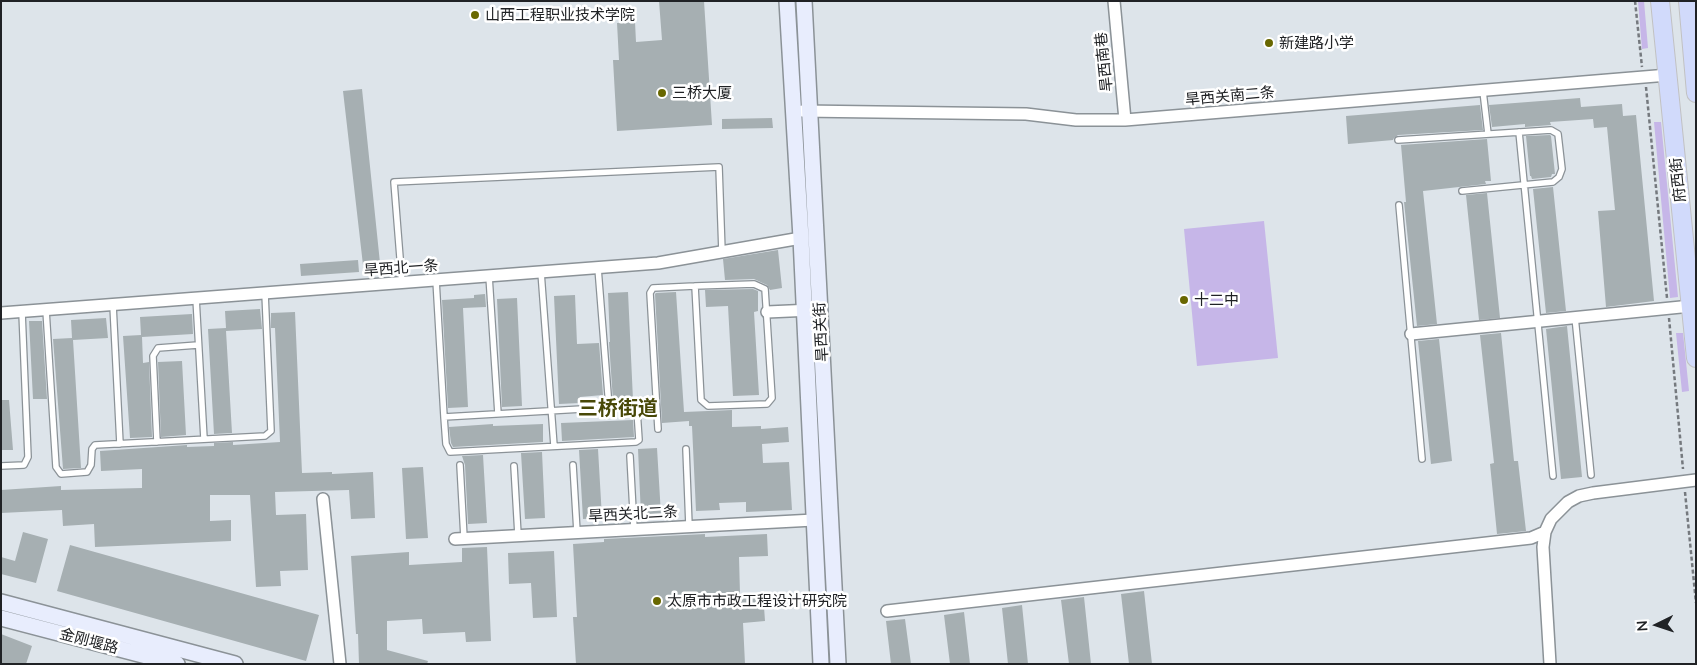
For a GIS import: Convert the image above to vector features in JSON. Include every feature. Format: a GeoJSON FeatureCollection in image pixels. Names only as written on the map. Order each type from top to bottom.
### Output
{"type":"FeatureCollection","features":[{"type":"Feature","properties":{"kind":"main road","name":"旱西关街"},"geometry":{"type":"LineString","coordinates":[[788,1],[821,664]]}},
{"type":"Feature","properties":{"kind":"main road","name":"旱西关街"},"geometry":{"type":"LineString","coordinates":[[804,1],[838,664]]}},
{"type":"Feature","properties":{"kind":"main road","name":"府西街"},"geometry":{"type":"LineString","coordinates":[[1660,1],[1696,358]]}},
{"type":"Feature","properties":{"kind":"main road"},"geometry":{"type":"LineString","coordinates":[[1688,1],[1696,93]]}},
{"type":"Feature","properties":{"kind":"main road"},"geometry":{"type":"LineString","coordinates":[[1,602],[234,664]]}},
{"type":"Feature","properties":{"kind":"main road","name":"金刚堰路"},"geometry":{"type":"LineString","coordinates":[[1,618],[177,664]]}},
{"type":"Feature","properties":{"kind":"street","name":"旱西南巷"},"geometry":{"type":"LineString","coordinates":[[1114,1],[1125,120]]}},
{"type":"Feature","properties":{"kind":"street","name":"旱西关南二条"},"geometry":{"type":"LineString","coordinates":[[794,111],[1026,114],[1076,120],[1125,120],[1668,75]]}},
{"type":"Feature","properties":{"kind":"street","name":"旱西北一条"},"geometry":{"type":"LineString","coordinates":[[1,313],[658,263],[801,238]]}},
{"type":"Feature","properties":{"kind":"street"},"geometry":{"type":"LineString","coordinates":[[1411,334],[1691,306]]}},
{"type":"Feature","properties":{"kind":"street"},"geometry":{"type":"LineString","coordinates":[[766,312],[820,310]]}},
{"type":"Feature","properties":{"kind":"street"},"geometry":{"type":"LineString","coordinates":[[1550,664],[1543,547],[1545,532],[1551,519],[1568,502],[1579,496],[1690,481]]}},
{"type":"Feature","properties":{"kind":"street"},"geometry":{"type":"LineString","coordinates":[[323,500],[340,664]]}},
{"type":"Feature","properties":{"kind":"street","name":"旱西关北二条"},"geometry":{"type":"LineString","coordinates":[[460,538],[814,520]]}},
{"type":"Feature","properties":{"kind":"street"},"geometry":{"type":"LineString","coordinates":[[887,611],[1531,538],[1545,532]]}},
{"type":"Feature","properties":{"kind":"lane"},"geometry":{"type":"LineString","coordinates":[[1483,91],[1488,134]]}},
{"type":"Feature","properties":{"kind":"lane"},"geometry":{"type":"LineString","coordinates":[[1398,140],[1551,130],[1558,134],[1562,169],[1559,177],[1553,182],[1462,191]]}},
{"type":"Feature","properties":{"kind":"lane"},"geometry":{"type":"LineString","coordinates":[[1519,132],[1553,476]]}},
{"type":"Feature","properties":{"kind":"lane"},"geometry":{"type":"LineString","coordinates":[[402,283],[394,182],[719,167],[722,252]]}},
{"type":"Feature","properties":{"kind":"lane"},"geometry":{"type":"LineString","coordinates":[[1399,205],[1422,459]]}},
{"type":"Feature","properties":{"kind":"lane"},"geometry":{"type":"LineString","coordinates":[[598,268],[609,407]]}},
{"type":"Feature","properties":{"kind":"lane"},"geometry":{"type":"LineString","coordinates":[[541,272],[554,446]]}},
{"type":"Feature","properties":{"kind":"lane"},"geometry":{"type":"LineString","coordinates":[[489,276],[498,414]]}},
{"type":"Feature","properties":{"kind":"lane"},"geometry":{"type":"LineString","coordinates":[[436,280],[444,417],[446,444],[450,452],[636,442],[639,440],[637,410],[634,406],[444,417]]}},
{"type":"Feature","properties":{"kind":"lane"},"geometry":{"type":"LineString","coordinates":[[658,429],[650,293],[653,288],[695,286],[754,284],[765,290],[772,398],[767,404],[708,406],[701,400],[695,286]]}},
{"type":"Feature","properties":{"kind":"lane"},"geometry":{"type":"LineString","coordinates":[[46,310],[56,467],[61,474],[87,472],[92,465],[92,449],[95,445],[265,436],[271,431],[265,293]]}},
{"type":"Feature","properties":{"kind":"lane"},"geometry":{"type":"LineString","coordinates":[[196,298],[204,440]]}},
{"type":"Feature","properties":{"kind":"lane"},"geometry":{"type":"LineString","coordinates":[[113,305],[120,444]]}},
{"type":"Feature","properties":{"kind":"lane"},"geometry":{"type":"LineString","coordinates":[[1,466],[24,465],[28,458],[22,312]]}},
{"type":"Feature","properties":{"kind":"lane"},"geometry":{"type":"LineString","coordinates":[[1574,317],[1591,475]]}},
{"type":"Feature","properties":{"kind":"lane"},"geometry":{"type":"LineString","coordinates":[[158,442],[152,356],[158,348],[198,345]]}},
{"type":"Feature","properties":{"kind":"lane"},"geometry":{"type":"LineString","coordinates":[[686,449],[689,526]]}},
{"type":"Feature","properties":{"kind":"lane"},"geometry":{"type":"LineString","coordinates":[[630,456],[634,529]]}},
{"type":"Feature","properties":{"kind":"lane"},"geometry":{"type":"LineString","coordinates":[[460,465],[460,538]]}},
{"type":"Feature","properties":{"kind":"lane"},"geometry":{"type":"LineString","coordinates":[[573,465],[577,532]]}},
{"type":"Feature","properties":{"kind":"lane"},"geometry":{"type":"LineString","coordinates":[[514,466],[518,535]]}},
{"type":"Feature","properties":{"kind":"path"},"geometry":{"type":"LineString","coordinates":[[1635,1],[1641,61],[1645,76],[1668,308],[1690,481],[1696,603]]}},
{"type":"Feature","properties":{"kind":"shaded area"},"geometry":{"type":"Polygon","coordinates":[[[1638,1],[1644,1],[1648,48],[1642,49],[1638,1]]]}},
{"type":"Feature","properties":{"kind":"shaded area"},"geometry":{"type":"Polygon","coordinates":[[[1654,122],[1661,122],[1678,297],[1670,298],[1654,122]]]}},
{"type":"Feature","properties":{"kind":"shaded area"},"geometry":{"type":"Polygon","coordinates":[[[1264,221],[1278,358],[1197,366],[1184,229],[1264,221]]]}},
{"type":"Feature","properties":{"kind":"shaded area"},"geometry":{"type":"Polygon","coordinates":[[[1676,333],[1683,333],[1689,391],[1682,392],[1676,333]]]}},
{"type":"Feature","properties":{"kind":"building","name":"三桥大厦"},"geometry":{"type":"Polygon","coordinates":[[[659,1],[704,1],[712,125],[617,131],[613,60],[619,60],[617,23],[635,22],[636,42],[662,40],[659,1]]]}},
{"type":"Feature","properties":{"kind":"building"},"geometry":{"type":"Polygon","coordinates":[[[362,89],[380,263],[363,265],[343,91],[362,89]]]}},
{"type":"Feature","properties":{"kind":"building"},"geometry":{"type":"Polygon","coordinates":[[[1580,98],[1581,107],[1622,104],[1623,116],[1636,115],[1654,301],[1606,307],[1598,211],[1615,210],[1607,127],[1594,128],[1593,119],[1550,122],[1551,125],[1525,127],[1525,124],[1492,127],[1489,105],[1580,98]]]}},
{"type":"Feature","properties":{"kind":"building"},"geometry":{"type":"Polygon","coordinates":[[[1480,105],[1483,130],[1398,135],[1393,140],[1348,144],[1346,116],[1480,105]]]}},
{"type":"Feature","properties":{"kind":"building"},"geometry":{"type":"Polygon","coordinates":[[[772,118],[773,128],[722,129],[722,119],[772,118]]]}},
{"type":"Feature","properties":{"kind":"building"},"geometry":{"type":"Polygon","coordinates":[[[1550,135],[1555,174],[1552,174],[1551,177],[1532,179],[1530,176],[1526,136],[1550,135]]]}},
{"type":"Feature","properties":{"kind":"building"},"geometry":{"type":"Polygon","coordinates":[[[1487,139],[1491,181],[1485,181],[1486,184],[1423,191],[1437,324],[1417,326],[1404,202],[1406,202],[1401,145],[1487,139]]]}},
{"type":"Feature","properties":{"kind":"building"},"geometry":{"type":"Polygon","coordinates":[[[1553,187],[1566,311],[1546,313],[1533,189],[1553,187]]]}},
{"type":"Feature","properties":{"kind":"building"},"geometry":{"type":"Polygon","coordinates":[[[1487,193],[1500,318],[1479,320],[1466,195],[1487,193]]]}},
{"type":"Feature","properties":{"kind":"building"},"geometry":{"type":"Polygon","coordinates":[[[778,250],[782,288],[770,290],[767,285],[754,279],[725,280],[723,259],[778,250]]]}},
{"type":"Feature","properties":{"kind":"building"},"geometry":{"type":"Polygon","coordinates":[[[358,260],[359,272],[301,276],[300,264],[358,260]]]}},
{"type":"Feature","properties":{"kind":"building"},"geometry":{"type":"Polygon","coordinates":[[[753,289],[758,291],[758,311],[754,312],[759,395],[733,396],[728,306],[706,307],[705,290],[753,289]]]}},
{"type":"Feature","properties":{"kind":"building"},"geometry":{"type":"Polygon","coordinates":[[[628,292],[633,400],[613,401],[608,293],[628,292]]]}},
{"type":"Feature","properties":{"kind":"building"},"geometry":{"type":"Polygon","coordinates":[[[676,292],[684,412],[732,410],[732,427],[761,426],[761,429],[788,427],[789,442],[762,444],[763,463],[789,462],[792,510],[746,512],[746,502],[719,503],[720,510],[696,511],[692,426],[689,426],[689,421],[662,423],[655,294],[676,292]]]}},
{"type":"Feature","properties":{"kind":"building"},"geometry":{"type":"Polygon","coordinates":[[[485,294],[486,307],[463,308],[468,407],[448,408],[442,300],[474,298],[474,295],[485,294]]]}},
{"type":"Feature","properties":{"kind":"building"},"geometry":{"type":"Polygon","coordinates":[[[575,295],[577,344],[599,343],[603,395],[580,397],[580,403],[559,404],[554,296],[575,295]]]}},
{"type":"Feature","properties":{"kind":"building"},"geometry":{"type":"Polygon","coordinates":[[[517,298],[522,406],[502,407],[497,299],[517,298]]]}},
{"type":"Feature","properties":{"kind":"building"},"geometry":{"type":"Polygon","coordinates":[[[260,309],[262,329],[226,331],[232,433],[214,434],[208,329],[226,328],[225,311],[260,309]]]}},
{"type":"Feature","properties":{"kind":"building"},"geometry":{"type":"Polygon","coordinates":[[[295,312],[302,473],[373,472],[375,518],[351,519],[349,490],[275,492],[276,515],[306,514],[308,570],[280,571],[281,586],[256,587],[250,495],[210,495],[210,521],[231,520],[231,541],[95,547],[94,524],[63,526],[62,510],[1,513],[1,490],[61,486],[61,490],[142,488],[142,469],[101,471],[100,451],[187,445],[187,447],[214,446],[214,443],[233,442],[233,445],[280,442],[275,328],[271,328],[271,313],[295,312]]]}},
{"type":"Feature","properties":{"kind":"building"},"geometry":{"type":"Polygon","coordinates":[[[192,314],[193,334],[142,337],[143,363],[149,362],[152,437],[130,438],[123,336],[141,335],[140,317],[192,314]]]}},
{"type":"Feature","properties":{"kind":"building"},"geometry":{"type":"Polygon","coordinates":[[[106,318],[108,338],[73,340],[81,468],[63,469],[53,339],[72,338],[71,320],[106,318]]]}},
{"type":"Feature","properties":{"kind":"building"},"geometry":{"type":"Polygon","coordinates":[[[29,321],[42,321],[47,399],[33,399],[29,321]]]}},
{"type":"Feature","properties":{"kind":"building"},"geometry":{"type":"Polygon","coordinates":[[[1567,326],[1582,477],[1561,479],[1546,329],[1567,326]]]}},
{"type":"Feature","properties":{"kind":"building"},"geometry":{"type":"Polygon","coordinates":[[[1501,333],[1514,461],[1518,461],[1526,531],[1497,534],[1490,464],[1494,463],[1480,335],[1501,333]]]}},
{"type":"Feature","properties":{"kind":"building"},"geometry":{"type":"Polygon","coordinates":[[[1439,339],[1452,461],[1431,464],[1418,341],[1439,339]]]}},
{"type":"Feature","properties":{"kind":"building"},"geometry":{"type":"Polygon","coordinates":[[[182,361],[186,435],[161,437],[158,362],[182,361]]]}},
{"type":"Feature","properties":{"kind":"building"},"geometry":{"type":"Polygon","coordinates":[[[1,400],[9,400],[13,450],[1,450],[1,400]]]}},
{"type":"Feature","properties":{"kind":"building"},"geometry":{"type":"Polygon","coordinates":[[[633,420],[634,437],[562,441],[561,423],[633,420]]]}},
{"type":"Feature","properties":{"kind":"building"},"geometry":{"type":"Polygon","coordinates":[[[493,424],[493,426],[543,424],[543,442],[453,447],[449,427],[493,424]]]}},
{"type":"Feature","properties":{"kind":"building"},"geometry":{"type":"Polygon","coordinates":[[[657,448],[661,515],[641,516],[638,449],[657,448]]]}},
{"type":"Feature","properties":{"kind":"building"},"geometry":{"type":"Polygon","coordinates":[[[598,449],[602,518],[583,519],[579,450],[598,449]]]}},
{"type":"Feature","properties":{"kind":"building"},"geometry":{"type":"Polygon","coordinates":[[[542,452],[545,518],[525,519],[521,453],[542,452]]]}},
{"type":"Feature","properties":{"kind":"building"},"geometry":{"type":"Polygon","coordinates":[[[483,455],[487,523],[468,524],[465,465],[462,456],[483,455]]]}},
{"type":"Feature","properties":{"kind":"building"},"geometry":{"type":"Polygon","coordinates":[[[423,467],[428,538],[406,539],[402,468],[423,467]]]}},
{"type":"Feature","properties":{"kind":"building"},"geometry":{"type":"Polygon","coordinates":[[[23,532],[48,539],[36,583],[1,574],[1,557],[15,561],[23,532]]]}},
{"type":"Feature","properties":{"kind":"building"},"geometry":{"type":"Polygon","coordinates":[[[705,534],[705,537],[767,534],[768,556],[739,557],[740,594],[763,593],[765,621],[743,623],[745,664],[576,664],[573,617],[577,617],[573,544],[604,542],[604,539],[705,534]]]}},
{"type":"Feature","properties":{"kind":"building"},"geometry":{"type":"Polygon","coordinates":[[[70,545],[319,615],[306,661],[57,591],[70,545]]]}},
{"type":"Feature","properties":{"kind":"building"},"geometry":{"type":"Polygon","coordinates":[[[487,547],[491,641],[466,642],[465,632],[423,634],[422,619],[387,621],[387,650],[428,661],[427,664],[359,664],[351,556],[409,552],[409,565],[462,562],[462,548],[487,547]]]}},
{"type":"Feature","properties":{"kind":"building"},"geometry":{"type":"Polygon","coordinates":[[[554,551],[557,617],[533,618],[531,583],[509,584],[508,553],[554,551]]]}},
{"type":"Feature","properties":{"kind":"building"},"geometry":{"type":"Polygon","coordinates":[[[1144,591],[1152,664],[1129,664],[1121,594],[1144,591]]]}},
{"type":"Feature","properties":{"kind":"building"},"geometry":{"type":"Polygon","coordinates":[[[1084,597],[1091,664],[1069,664],[1061,600],[1084,597]]]}},
{"type":"Feature","properties":{"kind":"building"},"geometry":{"type":"Polygon","coordinates":[[[1022,605],[1028,664],[1008,664],[1002,608],[1022,605]]]}},
{"type":"Feature","properties":{"kind":"building"},"geometry":{"type":"Polygon","coordinates":[[[964,612],[970,664],[950,664],[944,615],[964,612]]]}},
{"type":"Feature","properties":{"kind":"building"},"geometry":{"type":"Polygon","coordinates":[[[905,619],[911,664],[891,664],[886,621],[905,619]]]}},
{"type":"Feature","properties":{"kind":"building"},"geometry":{"type":"Polygon","coordinates":[[[1,634],[32,646],[26,664],[1,664],[1,634]]]}},
{"type":"Feature","properties":{"kind":"place","name":"山西工程职业技术学院"},"geometry":{"type":"Point","coordinates":[475,15]}},
{"type":"Feature","properties":{"kind":"place","name":"新建路小学"},"geometry":{"type":"Point","coordinates":[1269,43]}},
{"type":"Feature","properties":{"kind":"place","name":"三桥大厦"},"geometry":{"type":"Point","coordinates":[662,93]}},
{"type":"Feature","properties":{"kind":"place","name":"十二中"},"geometry":{"type":"Point","coordinates":[1184,300]}},
{"type":"Feature","properties":{"kind":"place","name":"太原市市政工程设计研究院"},"geometry":{"type":"Point","coordinates":[657,601]}},
{"type":"Feature","properties":{"kind":"district","name":"三桥街道"},"geometry":{"type":"Point","coordinates":[618,409]}}]}
